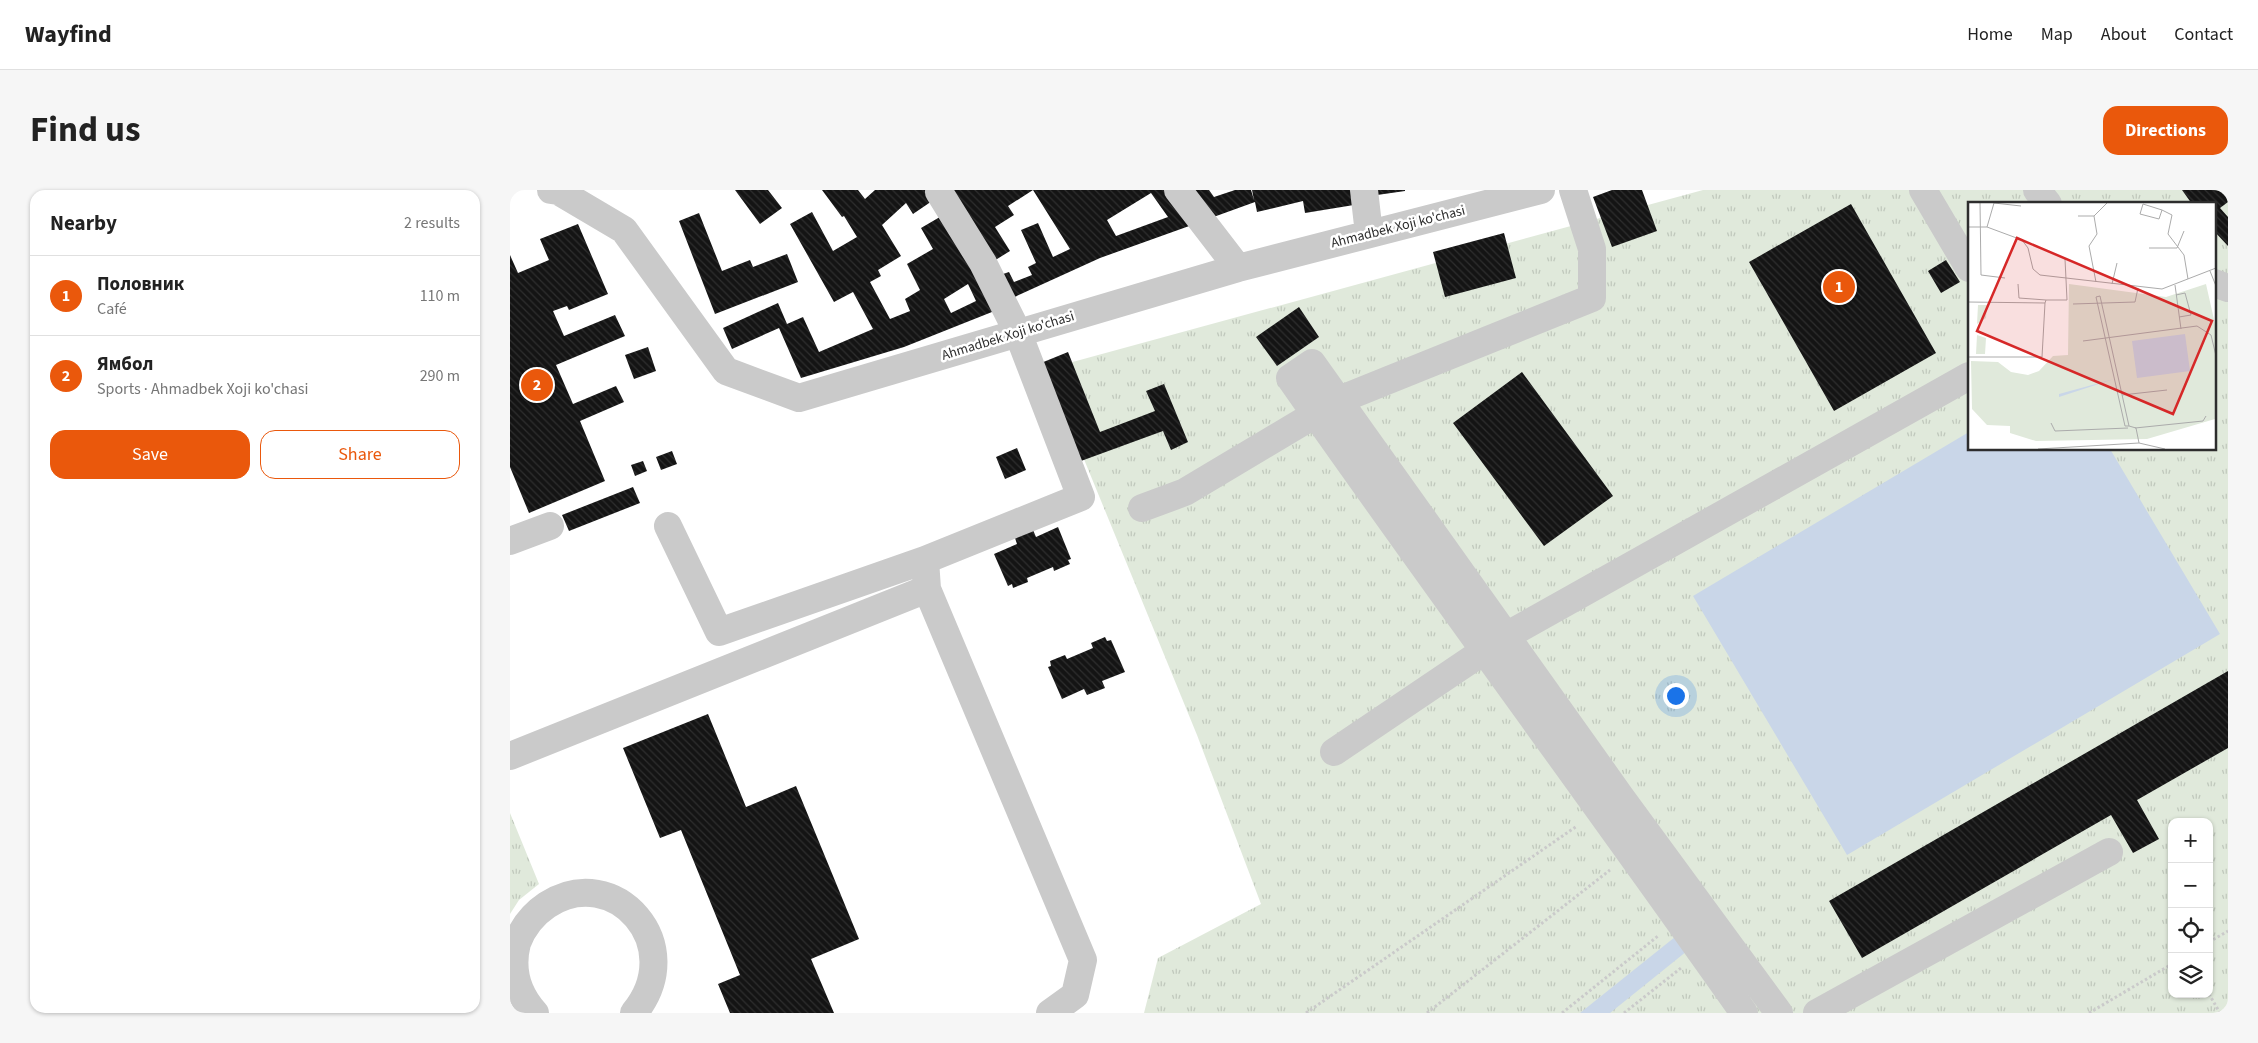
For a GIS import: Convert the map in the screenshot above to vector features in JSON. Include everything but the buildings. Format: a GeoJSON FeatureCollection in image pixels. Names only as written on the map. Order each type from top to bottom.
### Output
{"type":"FeatureCollection","features":[{"type":"Feature","properties":{"kind":"street","name":"Ahmadbek Xoji ko'chasi"},"geometry":{"type":"LineString","coordinates":[[551,190],[558,191],[624,230],[726,372],[799,398],[1238,268],[1541,190]]}},
{"type":"Feature","properties":{"kind":"street"},"geometry":{"type":"LineString","coordinates":[[1178,190],[1238,268]]}},
{"type":"Feature","properties":{"kind":"street"},"geometry":{"type":"LineString","coordinates":[[1364,190],[1369,234]]}},
{"type":"Feature","properties":{"kind":"street"},"geometry":{"type":"LineString","coordinates":[[1142,508],[1185,492],[1339,400],[1592,298],[1592,249],[1573,190]]}},
{"type":"Feature","properties":{"kind":"street"},"geometry":{"type":"LineString","coordinates":[[1923,190],[1968,264]]}},
{"type":"Feature","properties":{"kind":"street"},"geometry":{"type":"LineString","coordinates":[[2037,190],[2046,202]]}},
{"type":"Feature","properties":{"kind":"street"},"geometry":{"type":"LineString","coordinates":[[668,526],[719,632],[925,560],[1081,497],[1018,333],[983,263],[939,192]]}},
{"type":"Feature","properties":{"kind":"street"},"geometry":{"type":"LineString","coordinates":[[2216,284],[2228,288]]}},
{"type":"Feature","properties":{"kind":"street"},"geometry":{"type":"LineString","coordinates":[[1744,1013],[1484,652],[1290,378],[1312,362],[1506,636],[1779,1013]]}},
{"type":"Feature","properties":{"kind":"street"},"geometry":{"type":"LineString","coordinates":[[1334,752],[1506,636],[1968,377]]}},
{"type":"Feature","properties":{"kind":"street"},"geometry":{"type":"LineString","coordinates":[[510,541],[550,526]]}},
{"type":"Feature","properties":{"kind":"street"},"geometry":{"type":"LineString","coordinates":[[925,560],[927,589],[1083,960],[1075,995],[1050,1013]]}},
{"type":"Feature","properties":{"kind":"street"},"geometry":{"type":"LineString","coordinates":[[510,756],[927,589]]}},
{"type":"Feature","properties":{"kind":"street"},"geometry":{"type":"LineString","coordinates":[[1817,1013],[2109,852]]}},
{"type":"Feature","properties":{"kind":"street"},"geometry":{"type":"LineString","coordinates":[[532,1012],[525,1002],[512,971],[514,955],[521,932],[536,912],[556,899],[578,893],[600,895],[621,903],[638,917],[649,936],[655,958],[653,980],[645,1000],[634,1013]]}},
{"type":"Feature","properties":{"kind":"path"},"geometry":{"type":"LineString","coordinates":[[1306,1013],[1599,810]]}},
{"type":"Feature","properties":{"kind":"path"},"geometry":{"type":"LineString","coordinates":[[1427,1013],[1631,854]]}},
{"type":"Feature","properties":{"kind":"path"},"geometry":{"type":"LineString","coordinates":[[1562,1013],[1678,920]]}},
{"type":"Feature","properties":{"kind":"path"},"geometry":{"type":"LineString","coordinates":[[2213,940],[2228,931]]}},
{"type":"Feature","properties":{"kind":"path"},"geometry":{"type":"LineString","coordinates":[[1624,1013],[1701,952]]}},
{"type":"Feature","properties":{"kind":"path"},"geometry":{"type":"LineString","coordinates":[[2089,1013],[2168,966]]}},
{"type":"Feature","properties":{"kind":"path"},"geometry":{"type":"LineString","coordinates":[[2211,998],[2220,1013]]}},
{"type":"Feature","properties":{"kind":"green space"},"geometry":{"type":"Polygon","coordinates":[[[1703,190],[2228,190],[2228,1013],[1144,1013],[1158,958],[1261,904],[1197,735],[1047,369],[1703,190]]]}},
{"type":"Feature","properties":{"kind":"green space"},"geometry":{"type":"Polygon","coordinates":[[[510,813],[539,884],[519,900],[510,914],[510,813]]]}},
{"type":"Feature","properties":{"kind":"water"},"geometry":{"type":"Polygon","coordinates":[[[1968,433],[1968,450],[2111,450],[2220,634],[1847,855],[1693,596],[1968,433]]]}},
{"type":"Feature","properties":{"kind":"water"},"geometry":{"type":"Polygon","coordinates":[[[1680,933],[1692,947],[1610,1013],[1580,1013],[1680,933]]]}},
{"type":"Feature","properties":{"kind":"place","name":"Половник"},"geometry":{"type":"Point","coordinates":[1839,287]}},
{"type":"Feature","properties":{"kind":"place","name":"Ямбол"},"geometry":{"type":"Point","coordinates":[537,385]}}]}
